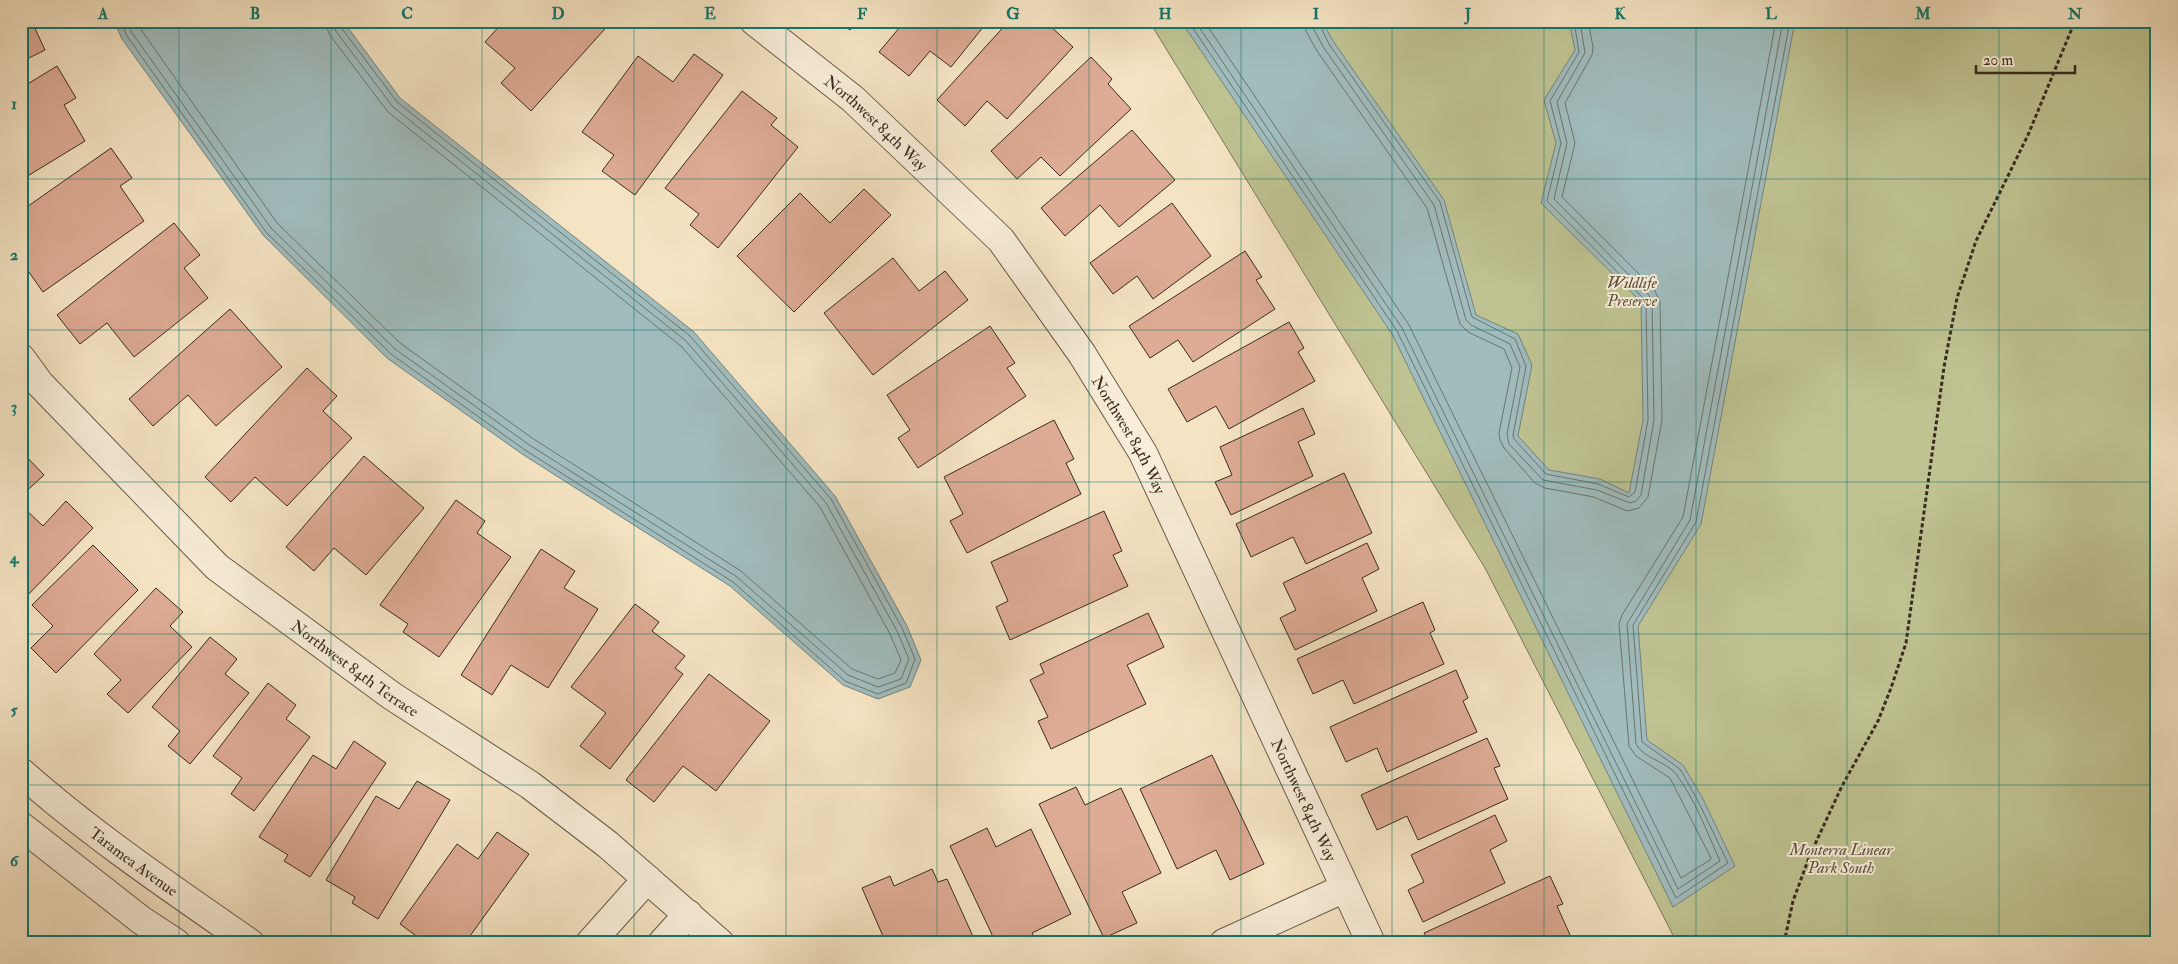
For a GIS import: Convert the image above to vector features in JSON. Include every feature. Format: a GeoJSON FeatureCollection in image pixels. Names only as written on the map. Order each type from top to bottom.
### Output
{"type":"FeatureCollection","features":[{"type":"Feature","properties":{"kind":"street","name":"Northwest 84th Way"},"geometry":{"type":"LineString","coordinates":[[754,21],[853,99],[1000,240],[1082,354],[1143,453],[1371,943]]}},
{"type":"Feature","properties":{"kind":"street","name":"Northwest 84th Terrace"},"geometry":{"type":"LineString","coordinates":[[21,358],[40,384],[217,567],[392,696],[530,785],[607,844],[720,943]]}},
{"type":"Feature","properties":{"kind":"street","name":"Taramea Avenue"},"geometry":{"type":"LineString","coordinates":[[21,772],[45,794],[171,888],[250,943]]}},
{"type":"Feature","properties":{"kind":"street"},"geometry":{"type":"LineString","coordinates":[[21,826],[141,920],[176,943]]}},
{"type":"Feature","properties":{"kind":"street"},"geometry":{"type":"LineString","coordinates":[[590,943],[647,879]]}},
{"type":"Feature","properties":{"kind":"street"},"geometry":{"type":"LineString","coordinates":[[1224,943],[1345,888]]}},
{"type":"Feature","properties":{"kind":"street"},"geometry":{"type":"LineString","coordinates":[[662,943],[688,914]]}},
{"type":"Feature","properties":{"kind":"path"},"geometry":{"type":"LineString","coordinates":[[1784,943],[1793,901],[1810,855],[1842,786],[1878,721],[1892,688],[1906,643],[1944,367],[1957,298],[1976,241],[2028,135],[2075,21]]}},
{"type":"Feature","properties":{"kind":"green space"},"geometry":{"type":"Polygon","coordinates":[[[1149,21],[2157,21],[2157,943],[1677,943],[1485,568],[1149,21]]]}},
{"type":"Feature","properties":{"kind":"water"},"geometry":{"type":"Polygon","coordinates":[[[114,21],[343,21],[400,98],[694,332],[835,496],[907,626],[921,660],[910,687],[878,699],[843,685],[730,586],[522,454],[387,358],[263,235],[122,39],[114,21]]]}},
{"type":"Feature","properties":{"kind":"water"},"geometry":{"type":"Polygon","coordinates":[[[1184,21],[1322,21],[1333,41],[1444,200],[1476,315],[1518,334],[1532,365],[1518,436],[1549,470],[1600,479],[1629,493],[1643,420],[1641,302],[1541,203],[1556,143],[1544,100],[1575,50],[1569,21],[1795,21],[1701,524],[1638,626],[1647,740],[1683,765],[1702,797],[1735,866],[1673,907],[1392,334],[1183,24],[1184,21]]]}},
{"type":"Feature","properties":{"kind":"building"},"geometry":{"type":"Polygon","coordinates":[[[504,21],[612,21],[531,111],[501,83],[515,68],[485,42],[504,21]]]}},
{"type":"Feature","properties":{"kind":"building"},"geometry":{"type":"Polygon","coordinates":[[[839,21],[857,21],[850,30],[839,21]]]}},
{"type":"Feature","properties":{"kind":"building"},"geometry":{"type":"Polygon","coordinates":[[[905,21],[988,21],[951,67],[930,51],[909,76],[879,52],[905,21]]]}},
{"type":"Feature","properties":{"kind":"building"},"geometry":{"type":"Polygon","coordinates":[[[1009,21],[1051,21],[1048,24],[1073,47],[1007,119],[987,101],[965,126],[937,100],[1009,21]]]}},
{"type":"Feature","properties":{"kind":"building"},"geometry":{"type":"Polygon","coordinates":[[[32,22],[45,50],[21,62],[21,26],[32,22]]]}},
{"type":"Feature","properties":{"kind":"building"},"geometry":{"type":"Polygon","coordinates":[[[694,54],[723,75],[635,195],[602,171],[614,155],[582,132],[638,56],[673,82],[694,54]]]}},
{"type":"Feature","properties":{"kind":"building"},"geometry":{"type":"Polygon","coordinates":[[[1091,57],[1112,79],[1108,84],[1131,109],[1060,176],[1041,157],[1017,179],[991,151],[1091,57]]]}},
{"type":"Feature","properties":{"kind":"building"},"geometry":{"type":"Polygon","coordinates":[[[57,66],[76,98],[64,105],[85,141],[21,180],[21,88],[57,66]]]}},
{"type":"Feature","properties":{"kind":"building"},"geometry":{"type":"Polygon","coordinates":[[[742,91],[777,118],[771,125],[798,147],[718,248],[690,225],[699,214],[665,188],[742,91]]]}},
{"type":"Feature","properties":{"kind":"building"},"geometry":{"type":"Polygon","coordinates":[[[1132,130],[1175,180],[1119,227],[1100,205],[1065,236],[1041,208],[1132,130]]]}},
{"type":"Feature","properties":{"kind":"building"},"geometry":{"type":"Polygon","coordinates":[[[111,148],[132,178],[120,186],[144,221],[43,292],[21,261],[21,253],[25,251],[21,246],[21,211],[111,148]]]}},
{"type":"Feature","properties":{"kind":"building"},"geometry":{"type":"Polygon","coordinates":[[[864,189],[891,215],[794,312],[737,256],[800,193],[830,223],[864,189]]]}},
{"type":"Feature","properties":{"kind":"building"},"geometry":{"type":"Polygon","coordinates":[[[1172,203],[1211,256],[1153,299],[1137,276],[1113,294],[1090,263],[1172,203]]]}},
{"type":"Feature","properties":{"kind":"building"},"geometry":{"type":"Polygon","coordinates":[[[174,223],[200,255],[184,268],[208,298],[134,357],[107,323],[80,344],[57,315],[174,223]]]}},
{"type":"Feature","properties":{"kind":"building"},"geometry":{"type":"Polygon","coordinates":[[[1245,251],[1262,277],[1256,280],[1275,309],[1193,362],[1178,340],[1150,358],[1129,326],[1245,251]]]}},
{"type":"Feature","properties":{"kind":"building"},"geometry":{"type":"Polygon","coordinates":[[[893,258],[919,291],[945,271],[968,300],[873,375],[824,313],[893,258]]]}},
{"type":"Feature","properties":{"kind":"building"},"geometry":{"type":"Polygon","coordinates":[[[230,309],[282,367],[216,426],[188,395],[153,426],[129,399],[230,309]]]}},
{"type":"Feature","properties":{"kind":"building"},"geometry":{"type":"Polygon","coordinates":[[[1289,322],[1304,348],[1298,352],[1315,381],[1229,429],[1216,406],[1187,422],[1168,389],[1289,322]]]}},
{"type":"Feature","properties":{"kind":"building"},"geometry":{"type":"Polygon","coordinates":[[[990,326],[1015,363],[1007,368],[1026,396],[918,468],[898,438],[910,430],[887,395],[990,326]]]}},
{"type":"Feature","properties":{"kind":"building"},"geometry":{"type":"Polygon","coordinates":[[[307,368],[337,396],[323,411],[352,438],[287,506],[255,477],[231,502],[205,477],[307,368]]]}},
{"type":"Feature","properties":{"kind":"building"},"geometry":{"type":"Polygon","coordinates":[[[1303,408],[1315,434],[1298,442],[1313,476],[1231,515],[1215,482],[1232,475],[1220,447],[1303,408]]]}},
{"type":"Feature","properties":{"kind":"building"},"geometry":{"type":"Polygon","coordinates":[[[1054,420],[1074,459],[1066,463],[1081,494],[967,553],[950,521],[963,514],[944,477],[1054,420]]]}},
{"type":"Feature","properties":{"kind":"building"},"geometry":{"type":"Polygon","coordinates":[[[21,451],[44,475],[21,496],[21,451]]]}},
{"type":"Feature","properties":{"kind":"building"},"geometry":{"type":"Polygon","coordinates":[[[364,456],[424,508],[366,575],[334,548],[314,571],[286,547],[364,456]]]}},
{"type":"Feature","properties":{"kind":"building"},"geometry":{"type":"Polygon","coordinates":[[[1344,473],[1372,533],[1306,564],[1293,537],[1251,557],[1236,524],[1344,473]]]}},
{"type":"Feature","properties":{"kind":"building"},"geometry":{"type":"Polygon","coordinates":[[[456,500],[485,521],[477,533],[511,557],[439,657],[403,632],[408,624],[380,605],[456,500]]]}},
{"type":"Feature","properties":{"kind":"building"},"geometry":{"type":"Polygon","coordinates":[[[66,501],[93,528],[21,602],[21,509],[23,507],[43,526],[66,501]]]}},
{"type":"Feature","properties":{"kind":"building"},"geometry":{"type":"Polygon","coordinates":[[[1104,511],[1122,551],[1113,555],[1128,586],[1010,640],[996,607],[1008,601],[991,562],[1104,511]]]}},
{"type":"Feature","properties":{"kind":"building"},"geometry":{"type":"Polygon","coordinates":[[[1367,543],[1379,569],[1362,578],[1377,611],[1295,650],[1280,618],[1296,610],[1283,583],[1367,543]]]}},
{"type":"Feature","properties":{"kind":"building"},"geometry":{"type":"Polygon","coordinates":[[[93,545],[138,590],[56,673],[31,648],[53,626],[32,605],[93,545]]]}},
{"type":"Feature","properties":{"kind":"building"},"geometry":{"type":"Polygon","coordinates":[[[541,549],[575,571],[564,588],[598,609],[548,688],[511,665],[492,695],[461,675],[541,549]]]}},
{"type":"Feature","properties":{"kind":"building"},"geometry":{"type":"Polygon","coordinates":[[[156,588],[183,612],[170,626],[192,647],[128,713],[107,694],[121,680],[94,654],[156,588]]]}},
{"type":"Feature","properties":{"kind":"building"},"geometry":{"type":"Polygon","coordinates":[[[1423,602],[1435,630],[1430,633],[1444,664],[1354,704],[1343,680],[1313,694],[1297,659],[1423,602]]]}},
{"type":"Feature","properties":{"kind":"building"},"geometry":{"type":"Polygon","coordinates":[[[635,604],[659,622],[652,631],[685,656],[675,668],[683,674],[610,769],[580,746],[606,713],[571,687],[635,604]]]}},
{"type":"Feature","properties":{"kind":"building"},"geometry":{"type":"Polygon","coordinates":[[[1148,613],[1164,647],[1127,665],[1146,704],[1051,749],[1038,721],[1048,717],[1030,680],[1044,673],[1040,664],[1148,613]]]}},
{"type":"Feature","properties":{"kind":"building"},"geometry":{"type":"Polygon","coordinates":[[[210,637],[237,659],[225,674],[249,693],[190,764],[168,746],[180,731],[152,707],[210,637]]]}},
{"type":"Feature","properties":{"kind":"building"},"geometry":{"type":"Polygon","coordinates":[[[1456,670],[1468,698],[1463,701],[1477,732],[1387,772],[1377,748],[1346,762],[1330,727],[1456,670]]]}},
{"type":"Feature","properties":{"kind":"building"},"geometry":{"type":"Polygon","coordinates":[[[709,674],[770,721],[716,791],[683,766],[654,802],[626,780],[709,674]]]}},
{"type":"Feature","properties":{"kind":"building"},"geometry":{"type":"Polygon","coordinates":[[[268,683],[296,705],[286,719],[310,737],[254,811],[231,794],[242,778],[213,756],[268,683]]]}},
{"type":"Feature","properties":{"kind":"building"},"geometry":{"type":"Polygon","coordinates":[[[1487,738],[1500,766],[1494,768],[1508,799],[1418,840],[1407,816],[1377,830],[1361,795],[1487,738]]]}},
{"type":"Feature","properties":{"kind":"building"},"geometry":{"type":"Polygon","coordinates":[[[354,741],[386,763],[310,877],[284,861],[288,855],[259,837],[313,755],[336,769],[354,741]]]}},
{"type":"Feature","properties":{"kind":"building"},"geometry":{"type":"Polygon","coordinates":[[[1212,755],[1264,864],[1230,880],[1216,850],[1177,869],[1140,789],[1212,755]]]}},
{"type":"Feature","properties":{"kind":"building"},"geometry":{"type":"Polygon","coordinates":[[[417,781],[450,800],[378,919],[352,903],[355,897],[326,880],[376,796],[399,809],[417,781]]]}},
{"type":"Feature","properties":{"kind":"building"},"geometry":{"type":"Polygon","coordinates":[[[1076,787],[1085,805],[1121,788],[1161,873],[1122,892],[1137,923],[1104,938],[1039,804],[1076,787]]]}},
{"type":"Feature","properties":{"kind":"building"},"geometry":{"type":"Polygon","coordinates":[[[1495,815],[1507,841],[1490,850],[1505,883],[1423,922],[1408,890],[1424,882],[1411,855],[1495,815]]]}},
{"type":"Feature","properties":{"kind":"building"},"geometry":{"type":"Polygon","coordinates":[[[987,828],[996,847],[1031,829],[1071,914],[1032,933],[1037,943],[996,943],[950,846],[987,828]]]}},
{"type":"Feature","properties":{"kind":"building"},"geometry":{"type":"Polygon","coordinates":[[[497,832],[529,854],[465,943],[426,943],[400,924],[457,844],[478,859],[497,832]]]}},
{"type":"Feature","properties":{"kind":"building"},"geometry":{"type":"Polygon","coordinates":[[[932,869],[938,882],[947,879],[976,943],[886,943],[862,888],[890,876],[894,886],[932,869]]]}},
{"type":"Feature","properties":{"kind":"building"},"geometry":{"type":"Polygon","coordinates":[[[1550,876],[1563,904],[1557,906],[1571,937],[1558,943],[1429,943],[1424,933],[1550,876]]]}},
{"type":"Feature","properties":{"kind":"park label","name":"Wildlife Preserve"},"geometry":{"type":"Point","coordinates":[1632,291]}},
{"type":"Feature","properties":{"kind":"park label","name":"Monterra Linear Park South"},"geometry":{"type":"Point","coordinates":[1841,858]}}]}
